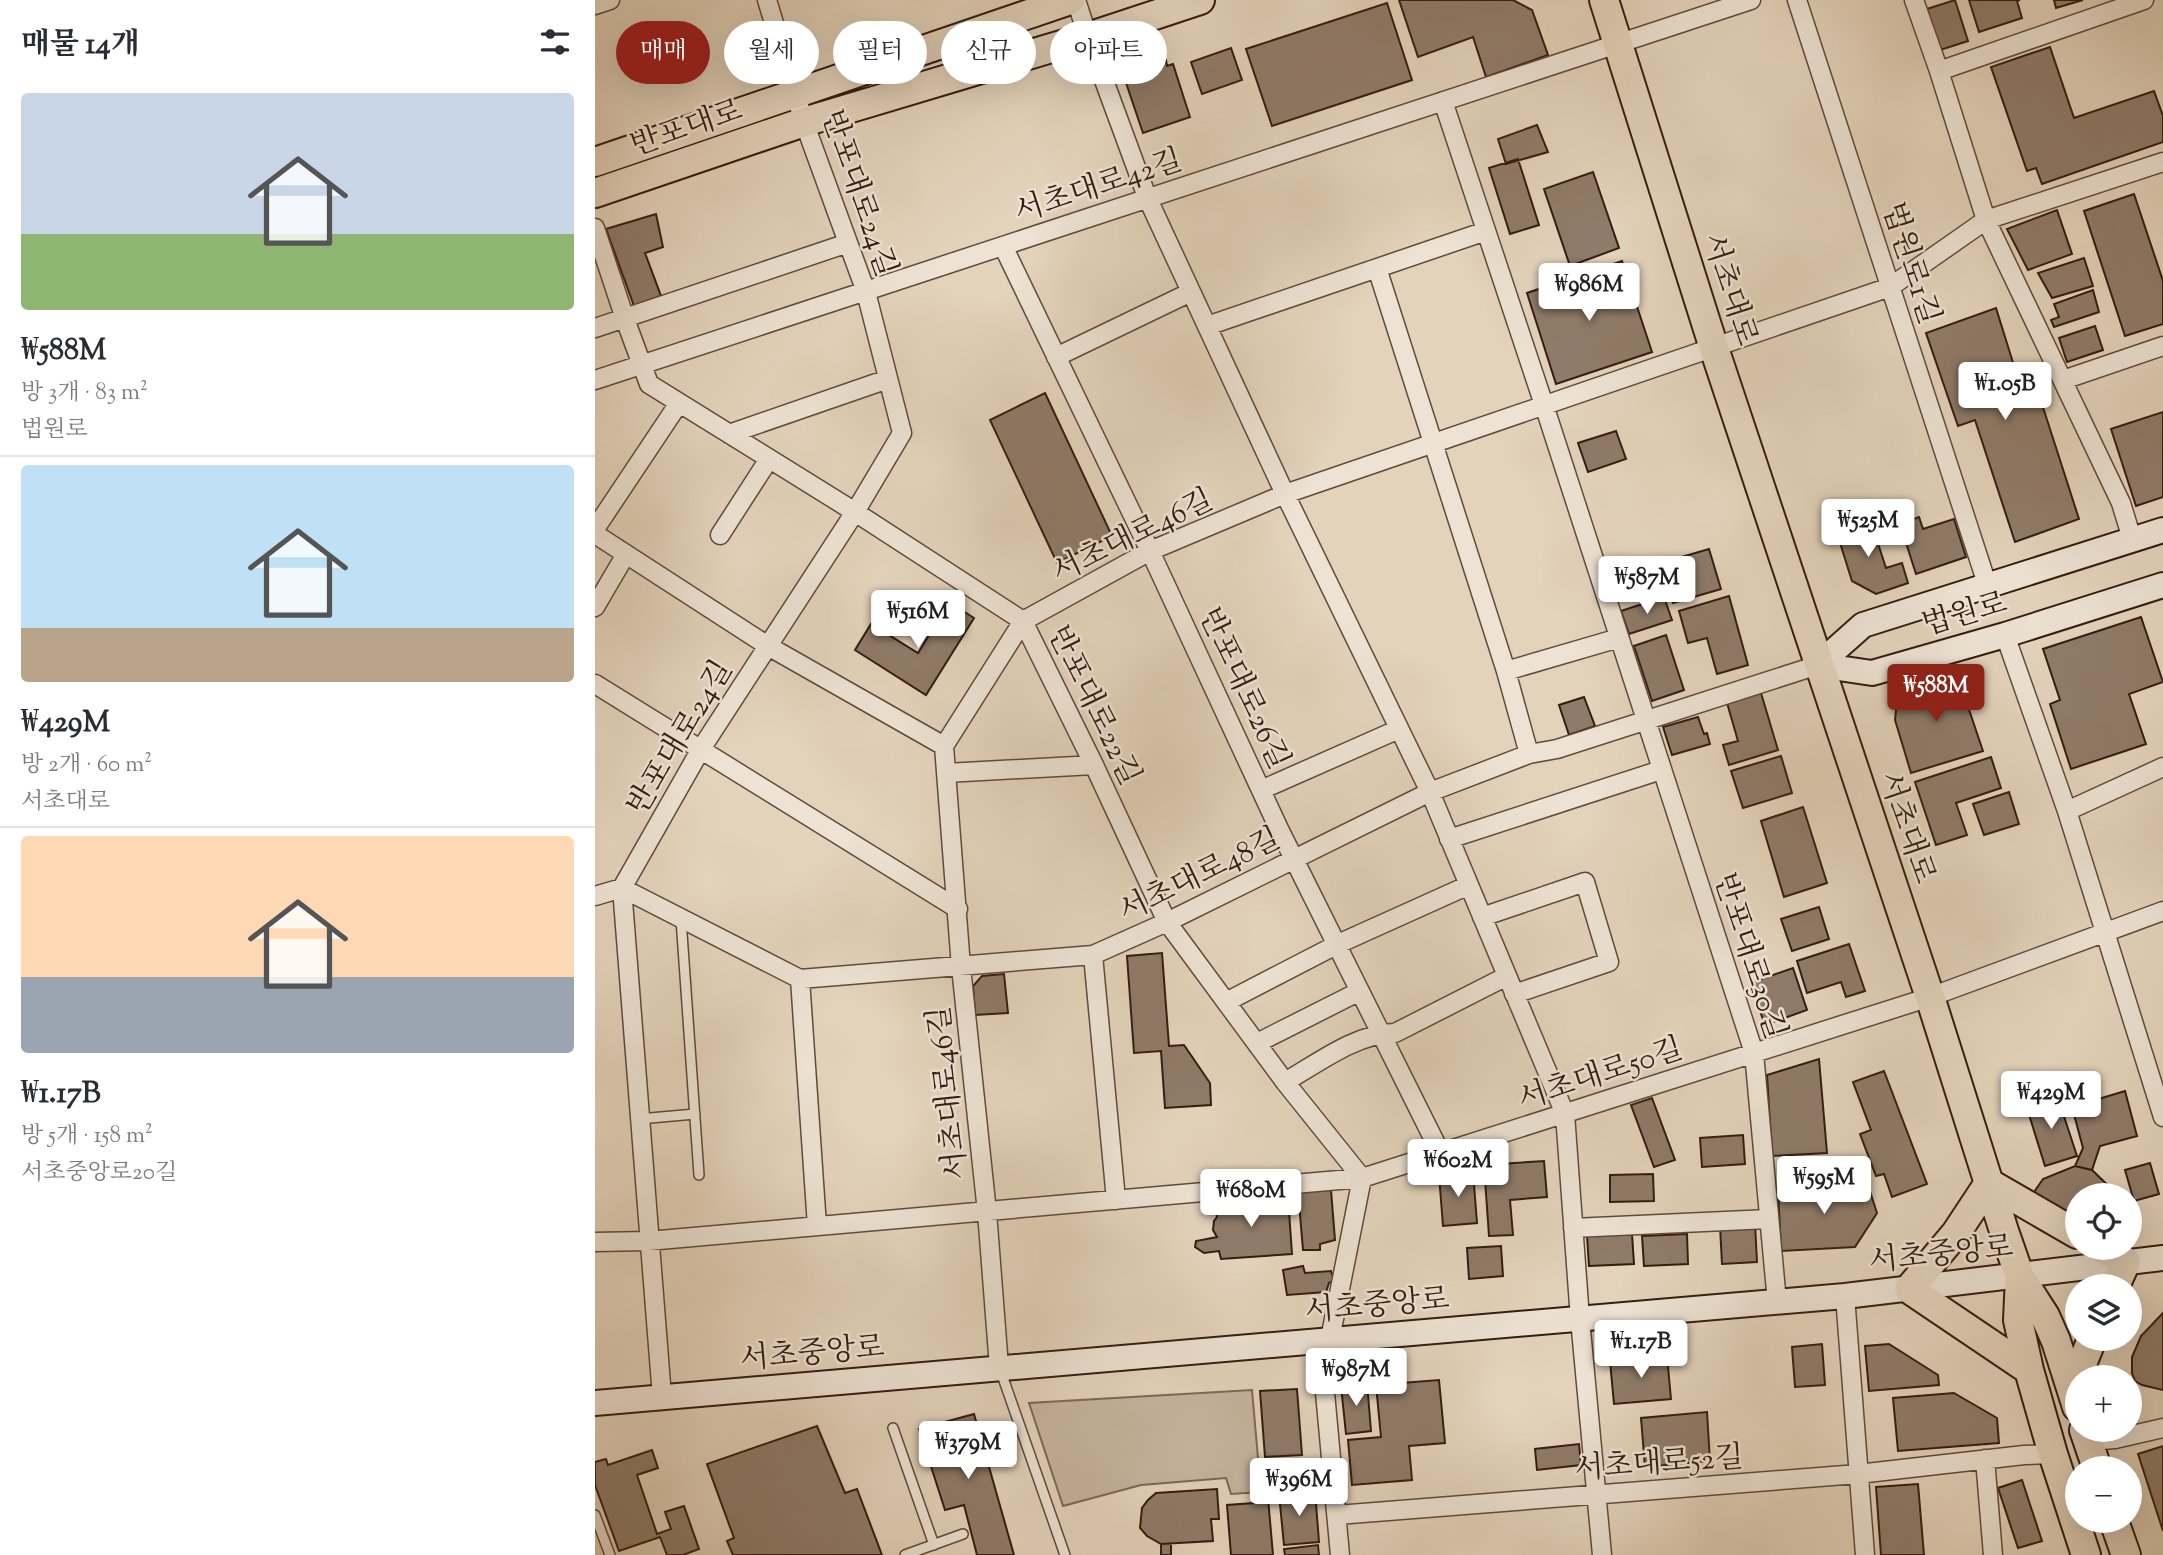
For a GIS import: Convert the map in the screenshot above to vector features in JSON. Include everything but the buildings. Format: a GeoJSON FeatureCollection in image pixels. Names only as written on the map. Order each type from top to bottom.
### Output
{"type":"FeatureCollection","features":[{"type":"Feature","properties":{"kind":"main road","name":"반포대로"},"geometry":{"type":"LineString","coordinates":[[595,162],[1070,0]]}},
{"type":"Feature","properties":{"kind":"main road","name":"반포대로"},"geometry":{"type":"LineString","coordinates":[[1136,21],[1200,0]]}},
{"type":"Feature","properties":{"kind":"main road","name":"서초대로"},"geometry":{"type":"LineString","coordinates":[[1604,0],[1714,348],[1930,997],[2020,1277],[2045,1316],[2065,1370]]}},
{"type":"Feature","properties":{"kind":"main road","name":"반포대로"},"geometry":{"type":"LineString","coordinates":[[595,193],[804,122],[1050,48]]}},
{"type":"Feature","properties":{"kind":"main road","name":"법원로"},"geometry":{"type":"LineString","coordinates":[[1818,665],[1863,625],[2163,530]]}},
{"type":"Feature","properties":{"kind":"main road","name":"법원로"},"geometry":{"type":"LineString","coordinates":[[1818,665],[1872,673],[2163,586]]}},
{"type":"Feature","properties":{"kind":"main road"},"geometry":{"type":"LineString","coordinates":[[2029,1370],[1909,1289],[1956,1233],[1989,1183],[2065,1227]]}},
{"type":"Feature","properties":{"kind":"main road","name":"서초중앙로"},"geometry":{"type":"LineString","coordinates":[[2121,1274],[2163,1258]]}},
{"type":"Feature","properties":{"kind":"main road"},"geometry":{"type":"LineString","coordinates":[[2110,1260],[2121,1274]]}},
{"type":"Feature","properties":{"kind":"main road","name":"서초중앙로"},"geometry":{"type":"LineString","coordinates":[[595,1403],[1845,1296],[2020,1277],[2065,1276]]}},
{"type":"Feature","properties":{"kind":"main road","name":"서초대로"},"geometry":{"type":"LineString","coordinates":[[2020,1277],[2018,1320],[2029,1370],[2086,1555]]}},
{"type":"Feature","properties":{"kind":"main road"},"geometry":{"type":"LineString","coordinates":[[2118,1533],[2126,1555]]}},
{"type":"Feature","properties":{"kind":"street"},"geometry":{"type":"LineString","coordinates":[[595,5],[610,0]]}},
{"type":"Feature","properties":{"kind":"street","name":"반포대로24길"},"geometry":{"type":"LineString","coordinates":[[622,888],[701,749],[855,512],[902,433],[866,292],[804,122],[767,0]]}},
{"type":"Feature","properties":{"kind":"street"},"geometry":{"type":"LineString","coordinates":[[1076,0],[1083,21]]}},
{"type":"Feature","properties":{"kind":"street","name":"서초대로42길"},"geometry":{"type":"LineString","coordinates":[[595,380],[1751,0]]}},
{"type":"Feature","properties":{"kind":"street","name":"법원로1길"},"geometry":{"type":"LineString","coordinates":[[1797,0],[1987,584]]}},
{"type":"Feature","properties":{"kind":"street"},"geometry":{"type":"LineString","coordinates":[[1914,0],[1986,220],[2122,503],[2132,539]]}},
{"type":"Feature","properties":{"kind":"street"},"geometry":{"type":"LineString","coordinates":[[1939,71],[2144,0]]}},
{"type":"Feature","properties":{"kind":"street"},"geometry":{"type":"LineString","coordinates":[[1105,84],[1147,197],[1285,494],[1430,792],[1565,1114],[1580,1319],[1602,1555]]}},
{"type":"Feature","properties":{"kind":"street","name":"반포대로30길"},"geometry":{"type":"LineString","coordinates":[[1443,101],[1753,1053],[1777,1301]]}},
{"type":"Feature","properties":{"kind":"street","name":"서초대로46길"},"geometry":{"type":"LineString","coordinates":[[999,1367],[987,1212],[961,967],[944,746],[1023,621],[1150,551],[1285,494],[1891,286],[1986,220],[2163,162]]}},
{"type":"Feature","properties":{"kind":"street","name":"반포대로22길"},"geometry":{"type":"LineString","coordinates":[[595,228],[649,384],[855,512],[1023,621],[1167,922],[1285,1082],[1362,1178]]}},
{"type":"Feature","properties":{"kind":"street"},"geometry":{"type":"LineString","coordinates":[[1207,326],[1486,231]]}},
{"type":"Feature","properties":{"kind":"street"},"geometry":{"type":"LineString","coordinates":[[595,328],[848,243]]}},
{"type":"Feature","properties":{"kind":"street","name":"반포대로26길"},"geometry":{"type":"LineString","coordinates":[[1003,246],[1150,551],[1261,790],[1440,1152]]}},
{"type":"Feature","properties":{"kind":"street"},"geometry":{"type":"LineString","coordinates":[[1377,268],[1506,671],[1529,754]]}},
{"type":"Feature","properties":{"kind":"street"},"geometry":{"type":"LineString","coordinates":[[1056,356],[1191,292]]}},
{"type":"Feature","properties":{"kind":"street"},"geometry":{"type":"LineString","coordinates":[[2063,380],[2163,346]]}},
{"type":"Feature","properties":{"kind":"street"},"geometry":{"type":"LineString","coordinates":[[729,434],[888,379]]}},
{"type":"Feature","properties":{"kind":"street"},"geometry":{"type":"LineString","coordinates":[[595,532],[679,403]]}},
{"type":"Feature","properties":{"kind":"street"},"geometry":{"type":"LineString","coordinates":[[720,535],[769,459]]}},
{"type":"Feature","properties":{"kind":"street","name":"반포대로24길"},"geometry":{"type":"LineString","coordinates":[[595,532],[768,646],[944,746]]}},
{"type":"Feature","properties":{"kind":"street"},"geometry":{"type":"LineString","coordinates":[[595,607],[626,554]]}},
{"type":"Feature","properties":{"kind":"street"},"geometry":{"type":"LineString","coordinates":[[2005,635],[2159,1088],[2163,1117]]}},
{"type":"Feature","properties":{"kind":"street"},"geometry":{"type":"LineString","coordinates":[[1506,671],[1619,638]]}},
{"type":"Feature","properties":{"kind":"street","name":"서초대로48길"},"geometry":{"type":"LineString","coordinates":[[800,979],[1093,956],[1430,792],[1529,754],[1557,749],[1818,665]]}},
{"type":"Feature","properties":{"kind":"street"},"geometry":{"type":"LineString","coordinates":[[595,684],[958,909]]}},
{"type":"Feature","properties":{"kind":"street"},"geometry":{"type":"LineString","coordinates":[[1261,790],[1399,729]]}},
{"type":"Feature","properties":{"kind":"street"},"geometry":{"type":"LineString","coordinates":[[946,773],[1094,765]]}},
{"type":"Feature","properties":{"kind":"street"},"geometry":{"type":"LineString","coordinates":[[2067,811],[2163,767]]}},
{"type":"Feature","properties":{"kind":"street"},"geometry":{"type":"LineString","coordinates":[[1449,839],[1661,770]]}},
{"type":"Feature","properties":{"kind":"street"},"geometry":{"type":"LineString","coordinates":[[1482,917],[1585,882],[1609,962],[1514,994]]}},
{"type":"Feature","properties":{"kind":"street"},"geometry":{"type":"LineString","coordinates":[[1226,1002],[1338,944],[1469,885]]}},
{"type":"Feature","properties":{"kind":"street"},"geometry":{"type":"LineString","coordinates":[[622,888],[662,1397]]}},
{"type":"Feature","properties":{"kind":"street"},"geometry":{"type":"LineString","coordinates":[[595,896],[622,888],[800,979],[817,1226]]}},
{"type":"Feature","properties":{"kind":"street","name":"서초대로50길"},"geometry":{"type":"LineString","coordinates":[[596,1240],[648,1241],[1362,1178],[1930,997],[2163,911]]}},
{"type":"Feature","properties":{"kind":"street"},"geometry":{"type":"LineString","coordinates":[[1093,956],[1116,1200]]}},
{"type":"Feature","properties":{"kind":"street"},"geometry":{"type":"LineString","coordinates":[[1285,1082],[1364,1037],[1395,1033],[1507,976]]}},
{"type":"Feature","properties":{"kind":"street"},"geometry":{"type":"LineString","coordinates":[[1257,1043],[1360,991]]}},
{"type":"Feature","properties":{"kind":"street"},"geometry":{"type":"LineString","coordinates":[[1340,1555],[1324,1382],[1362,1178]]}},
{"type":"Feature","properties":{"kind":"street"},"geometry":{"type":"LineString","coordinates":[[1573,1228],[1769,1219]]}},
{"type":"Feature","properties":{"kind":"street"},"geometry":{"type":"LineString","coordinates":[[1845,1296],[1865,1555]]}},
{"type":"Feature","properties":{"kind":"street"},"geometry":{"type":"LineString","coordinates":[[2142,1432],[2163,1427]]}},
{"type":"Feature","properties":{"kind":"street","name":"서초대로52길"},"geometry":{"type":"LineString","coordinates":[[1336,1515],[1858,1474],[2053,1454]]}},
{"type":"Feature","properties":{"kind":"street"},"geometry":{"type":"LineString","coordinates":[[1985,1459],[1993,1555]]}},
{"type":"Feature","properties":{"kind":"lane"},"geometry":{"type":"LineString","coordinates":[[681,919],[699,1175]]}},
{"type":"Feature","properties":{"kind":"lane"},"geometry":{"type":"LineString","coordinates":[[639,1119],[695,1114]]}},
{"type":"Feature","properties":{"kind":"lane"},"geometry":{"type":"LineString","coordinates":[[999,1367],[1065,1555]]}},
{"type":"Feature","properties":{"kind":"lane"},"geometry":{"type":"LineString","coordinates":[[893,1428],[934,1545]]}},
{"type":"Feature","properties":{"kind":"lane"},"geometry":{"type":"LineString","coordinates":[[595,1515],[610,1555]]}},
{"type":"Feature","properties":{"kind":"lane"},"geometry":{"type":"LineString","coordinates":[[905,1555],[964,1534]]}},
{"type":"Feature","properties":{"kind":"shaded area"},"geometry":{"type":"Polygon","coordinates":[[[1252,1390],[1261,1492],[1231,1494],[1226,1478],[1141,1485],[1063,1506],[1029,1403],[1252,1390]]]}}]}
